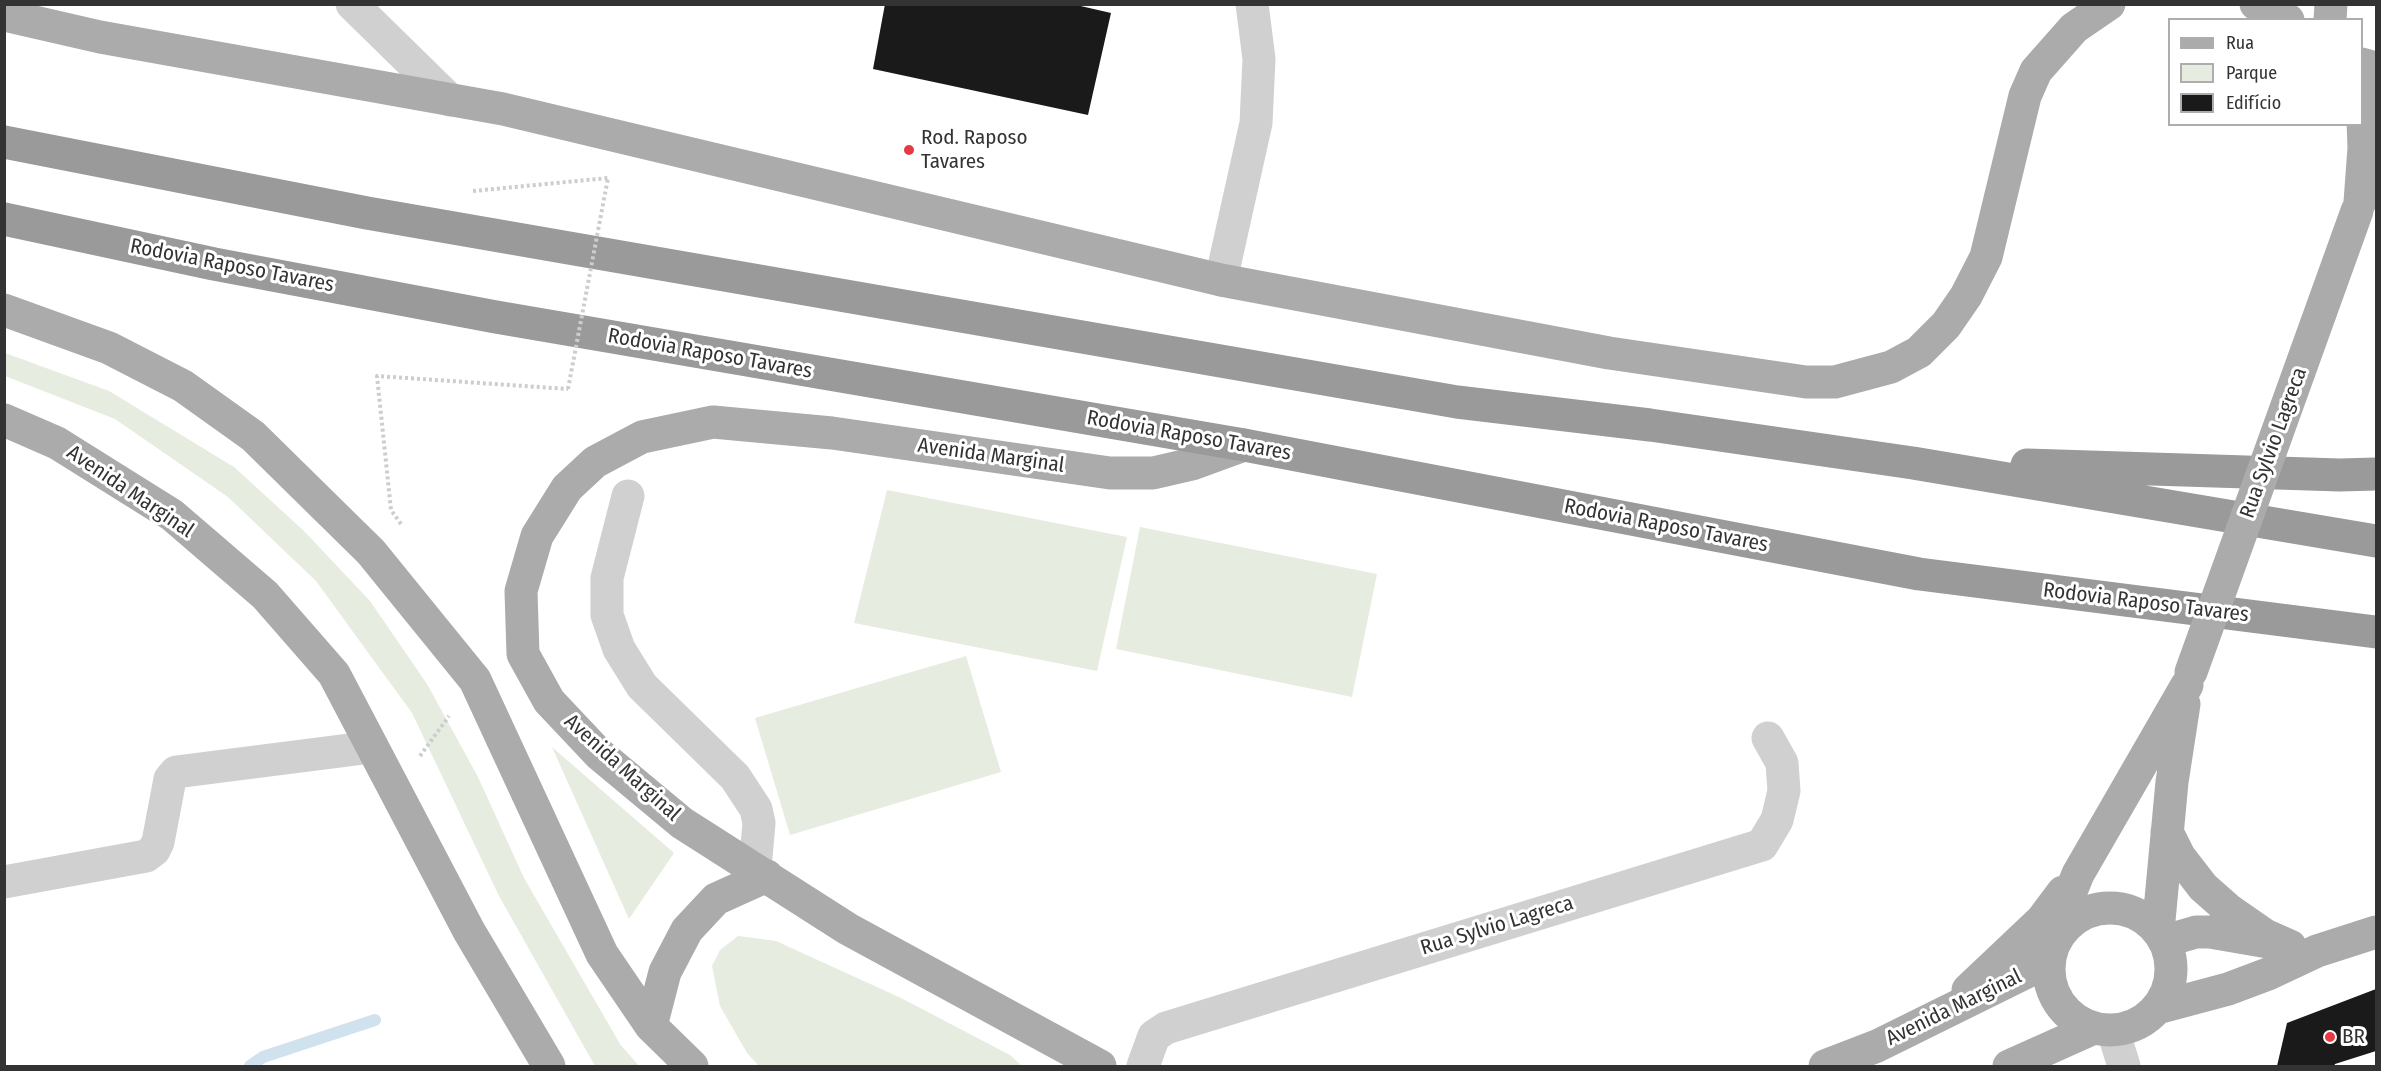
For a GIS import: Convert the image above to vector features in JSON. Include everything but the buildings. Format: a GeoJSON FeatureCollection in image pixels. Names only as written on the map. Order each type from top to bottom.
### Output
{"type":"FeatureCollection","features":[{"type":"Feature","properties":{"kind":"highway"},"geometry":{"type":"LineString","coordinates":[[4,142],[356,211],[1446,400],[1912,463],[2376,541]]}},
{"type":"Feature","properties":{"kind":"highway","name":"Rodovia Raposo Tavares"},"geometry":{"type":"LineString","coordinates":[[4,219],[214,264],[496,317],[1245,445],[1919,574],[2376,632]]}},
{"type":"Feature","properties":{"kind":"highway"},"geometry":{"type":"LineString","coordinates":[[1912,463],[2340,475],[2376,474]]}},
{"type":"Feature","properties":{"kind":"main road"},"geometry":{"type":"LineString","coordinates":[[4,15],[100,37],[503,109],[1221,280],[1609,353],[1768,377],[1825,382],[1864,376],[1891,367],[1919,352],[1946,325],[1966,296],[1986,257],[2025,96],[2036,71],[2074,28],[2109,4]]}},
{"type":"Feature","properties":{"kind":"main road"},"geometry":{"type":"LineString","coordinates":[[2256,4],[2284,18]]}},
{"type":"Feature","properties":{"kind":"main road","name":"Rua Sylvio Lagreca"},"geometry":{"type":"LineString","coordinates":[[2359,206],[2364,148],[2363,126]]}},
{"type":"Feature","properties":{"kind":"main road","name":"Rua Sylvio Lagreca"},"geometry":{"type":"LineString","coordinates":[[2052,952],[2061,916],[2078,874],[2189,679],[2359,206],[2376,173]]}},
{"type":"Feature","properties":{"kind":"main road"},"geometry":{"type":"LineString","coordinates":[[4,310],[109,348],[183,386],[254,436],[371,552],[475,680],[602,954],[651,1026],[692,1066]]}},
{"type":"Feature","properties":{"kind":"main road","name":"Avenida Marginal"},"geometry":{"type":"LineString","coordinates":[[4,420],[57,443],[172,516],[265,595],[334,674],[469,931],[549,1066]]}},
{"type":"Feature","properties":{"kind":"main road","name":"Avenida Marginal"},"geometry":{"type":"LineString","coordinates":[[1100,1066],[848,929],[682,823],[599,754],[549,701],[523,654],[521,591],[537,536],[567,488],[595,462],[642,437],[713,422],[832,433],[1110,473],[1153,473],[1192,464],[1245,445]]}},
{"type":"Feature","properties":{"kind":"main road","name":"Rua Sylvio Lagreca"},"geometry":{"type":"LineString","coordinates":[[2161,936],[2167,832],[2189,679]]}},
{"type":"Feature","properties":{"kind":"main road"},"geometry":{"type":"LineString","coordinates":[[2167,832],[2179,856],[2204,887],[2229,910],[2265,935],[2303,948]]}},
{"type":"Feature","properties":{"kind":"main road"},"geometry":{"type":"LineString","coordinates":[[651,1026],[665,972],[687,930],[716,899],[761,872]]}},
{"type":"Feature","properties":{"kind":"main road"},"geometry":{"type":"LineString","coordinates":[[1940,1015],[2042,920],[2078,874]]}},
{"type":"Feature","properties":{"kind":"main road"},"geometry":{"type":"LineString","coordinates":[[2009,1066],[2104,1029],[2130,1027],[2145,1020],[2167,993],[2171,976],[2161,936],[2145,919],[2129,911],[2112,908],[2094,910],[2078,917],[2064,928],[2052,952],[2052,990],[2059,1004],[2081,1023],[2104,1029]]}},
{"type":"Feature","properties":{"kind":"main road"},"geometry":{"type":"LineString","coordinates":[[2161,936],[2210,932],[2303,948],[2376,932]]}},
{"type":"Feature","properties":{"kind":"main road"},"geometry":{"type":"LineString","coordinates":[[2157,1008],[2228,989],[2268,974],[2303,948]]}},
{"type":"Feature","properties":{"kind":"main road","name":"Avenida Marginal"},"geometry":{"type":"LineString","coordinates":[[1826,1066],[1940,1015],[2052,952]]}},
{"type":"Feature","properties":{"kind":"street"},"geometry":{"type":"LineString","coordinates":[[352,4],[450,100]]}},
{"type":"Feature","properties":{"kind":"street"},"geometry":{"type":"LineString","coordinates":[[1221,280],[1256,123],[1259,59],[1252,4]]}},
{"type":"Feature","properties":{"kind":"street"},"geometry":{"type":"LineString","coordinates":[[628,496],[607,578],[607,615],[619,649],[642,686],[735,777],[756,809],[759,824],[761,872]]}},
{"type":"Feature","properties":{"kind":"street","name":"Rua Sylvio Lagreca"},"geometry":{"type":"LineString","coordinates":[[1143,1066],[1154,1036],[1166,1028],[1762,845],[1777,820],[1784,791],[1782,763],[1768,738]]}},
{"type":"Feature","properties":{"kind":"street"},"geometry":{"type":"LineString","coordinates":[[4,882],[146,856],[158,842],[170,779],[176,772],[372,747]]}},
{"type":"Feature","properties":{"kind":"street"},"geometry":{"type":"LineString","coordinates":[[2104,1029],[2124,1066]]}},
{"type":"Feature","properties":{"kind":"path"},"geometry":{"type":"LineString","coordinates":[[405,530],[391,510],[376,376],[568,388],[608,178],[491,187],[468,192]]}},
{"type":"Feature","properties":{"kind":"path"},"geometry":{"type":"LineString","coordinates":[[394,792],[475,680]]}},
{"type":"Feature","properties":{"kind":"green space"},"geometry":{"type":"Polygon","coordinates":[[[5,353],[109,391],[234,467],[304,531],[370,601],[427,684],[478,777],[524,878],[620,1044],[639,1066],[595,1066],[499,896],[412,713],[316,581],[228,497],[115,419],[5,376],[5,353]]]}},
{"type":"Feature","properties":{"kind":"green space"},"geometry":{"type":"Polygon","coordinates":[[[887,490],[1127,537],[1097,671],[854,623],[887,490]]]}},
{"type":"Feature","properties":{"kind":"green space"},"geometry":{"type":"Polygon","coordinates":[[[1140,527],[1377,574],[1352,697],[1116,649],[1140,527]]]}},
{"type":"Feature","properties":{"kind":"green space"},"geometry":{"type":"Polygon","coordinates":[[[966,656],[1001,772],[790,835],[755,718],[966,656]]]}},
{"type":"Feature","properties":{"kind":"green space"},"geometry":{"type":"Polygon","coordinates":[[[552,747],[674,853],[629,919],[552,747]]]}},
{"type":"Feature","properties":{"kind":"green space"},"geometry":{"type":"Polygon","coordinates":[[[738,936],[776,941],[901,998],[1010,1055],[1022,1066],[759,1066],[747,1053],[720,1006],[712,966],[720,950],[738,936]]]}},
{"type":"Feature","properties":{"kind":"waterway"},"geometry":{"type":"LineString","coordinates":[[250,1066],[263,1057],[375,1020]]}},
{"type":"Feature","properties":{"kind":"place","name":"Rod. Raposo Tavares"},"geometry":{"type":"Point","coordinates":[909,150]}},
{"type":"Feature","properties":{"kind":"place","name":"BR"},"geometry":{"type":"Point","coordinates":[2330,1037]}}]}
